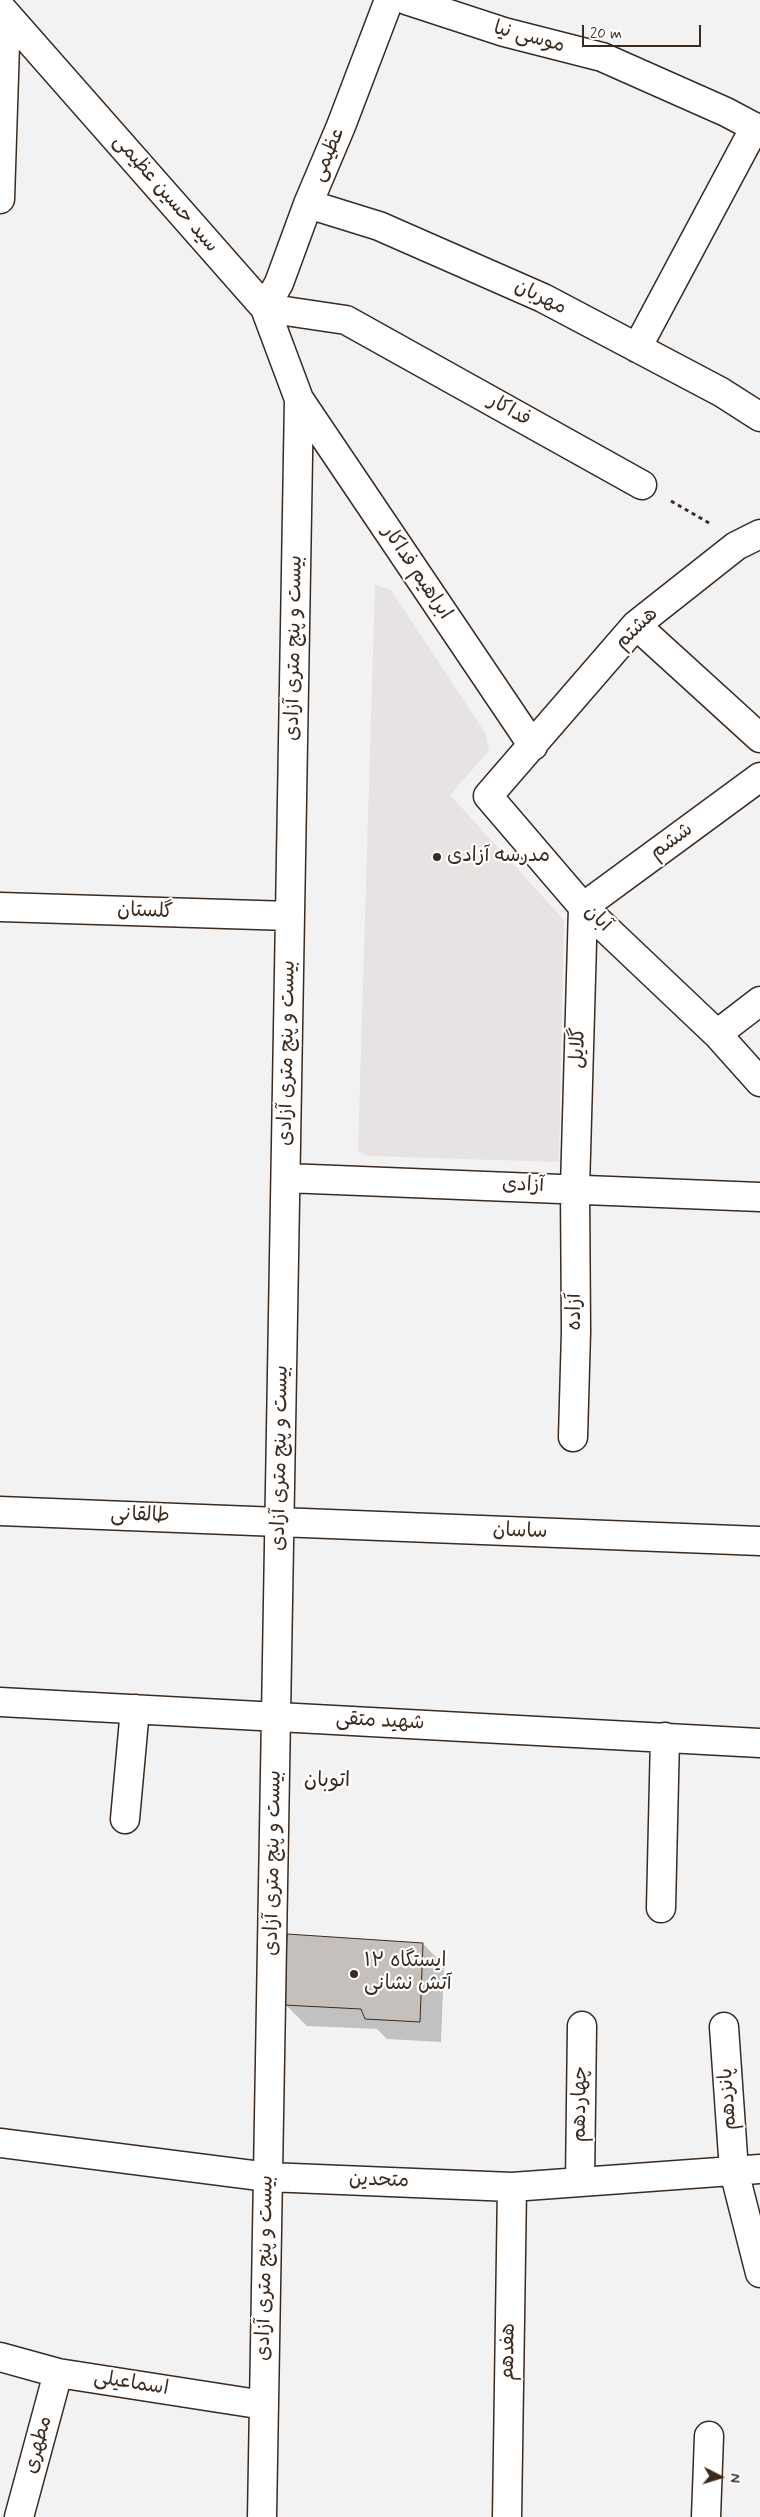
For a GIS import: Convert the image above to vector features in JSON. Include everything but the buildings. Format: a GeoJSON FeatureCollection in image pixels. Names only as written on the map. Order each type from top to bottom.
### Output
{"type":"FeatureCollection","features":[{"type":"Feature","properties":{"kind":"street","name":"عظیمی"},"geometry":{"type":"LineString","coordinates":[[265,308],[279,283],[308,204],[341,126],[389,0]]}},
{"type":"Feature","properties":{"kind":"street","name":"موسی نیا"},"geometry":{"type":"LineString","coordinates":[[406,0],[504,32],[602,57],[726,112],[758,129]]}},
{"type":"Feature","properties":{"kind":"street"},"geometry":{"type":"LineString","coordinates":[[0,199],[3,10]]}},
{"type":"Feature","properties":{"kind":"street","name":"سید حسین عظیمی"},"geometry":{"type":"LineString","coordinates":[[3,10],[265,308],[299,399]]}},
{"type":"Feature","properties":{"kind":"street"},"geometry":{"type":"LineString","coordinates":[[637,348],[758,129]]}},
{"type":"Feature","properties":{"kind":"street","name":"مهربان"},"geometry":{"type":"LineString","coordinates":[[308,204],[379,226],[534,294],[721,392],[760,417]]}},
{"type":"Feature","properties":{"kind":"street","name":"فداکار"},"geometry":{"type":"LineString","coordinates":[[265,308],[346,320],[642,485]]}},
{"type":"Feature","properties":{"kind":"street","name":"ابراهیم فداکار"},"geometry":{"type":"LineString","coordinates":[[299,399],[533,746]]}},
{"type":"Feature","properties":{"kind":"street","name":"بیست و پنج متری آزادی"},"geometry":{"type":"LineString","coordinates":[[262,2517],[299,399]]}},
{"type":"Feature","properties":{"kind":"street","name":"هشتم"},"geometry":{"type":"LineString","coordinates":[[533,746],[636,625],[751,538]]}},
{"type":"Feature","properties":{"kind":"street"},"geometry":{"type":"LineString","coordinates":[[636,625],[760,738]]}},
{"type":"Feature","properties":{"kind":"street","name":"آبان"},"geometry":{"type":"LineString","coordinates":[[533,746],[488,796],[583,907],[717,1034],[760,1082]]}},
{"type":"Feature","properties":{"kind":"street","name":"ششم"},"geometry":{"type":"LineString","coordinates":[[583,907],[760,778]]}},
{"type":"Feature","properties":{"kind":"street","name":"گلستان"},"geometry":{"type":"LineString","coordinates":[[0,907],[290,916]]}},
{"type":"Feature","properties":{"kind":"street","name":"گلایل"},"geometry":{"type":"LineString","coordinates":[[575,1188],[583,907]]}},
{"type":"Feature","properties":{"kind":"street"},"geometry":{"type":"LineString","coordinates":[[717,1034],[760,1001]]}},
{"type":"Feature","properties":{"kind":"street","name":"آزادی"},"geometry":{"type":"LineString","coordinates":[[286,1178],[575,1188],[760,1197]]}},
{"type":"Feature","properties":{"kind":"street","name":"آزاده"},"geometry":{"type":"LineString","coordinates":[[573,1437],[576,1332],[575,1188]]}},
{"type":"Feature","properties":{"kind":"street","name":"طالقانی"},"geometry":{"type":"LineString","coordinates":[[0,1511],[279,1522]]}},
{"type":"Feature","properties":{"kind":"street","name":"ساسان"},"geometry":{"type":"LineString","coordinates":[[279,1522],[760,1541]]}},
{"type":"Feature","properties":{"kind":"street","name":"شهید متقی"},"geometry":{"type":"LineString","coordinates":[[0,1702],[760,1742]]}},
{"type":"Feature","properties":{"kind":"street"},"geometry":{"type":"LineString","coordinates":[[125,1819],[135,1710]]}},
{"type":"Feature","properties":{"kind":"street"},"geometry":{"type":"LineString","coordinates":[[661,1908],[665,1737]]}},
{"type":"Feature","properties":{"kind":"street","name":"چهاردهم"},"geometry":{"type":"LineString","coordinates":[[580,2182],[582,2026]]}},
{"type":"Feature","properties":{"kind":"street","name":"پانزدهم"},"geometry":{"type":"LineString","coordinates":[[724,2027],[747,2170],[760,2273]]}},
{"type":"Feature","properties":{"kind":"street","name":"متحدین"},"geometry":{"type":"LineString","coordinates":[[0,2143],[268,2177],[512,2187],[747,2170]]}},
{"type":"Feature","properties":{"kind":"street","name":"هفدهم"},"geometry":{"type":"LineString","coordinates":[[507,2517],[512,2187]]}},
{"type":"Feature","properties":{"kind":"street","name":"اسماعیلی"},"geometry":{"type":"LineString","coordinates":[[0,2357],[58,2372],[264,2405]]}},
{"type":"Feature","properties":{"kind":"street","name":"مطهری"},"geometry":{"type":"LineString","coordinates":[[19,2517],[58,2372]]}},
{"type":"Feature","properties":{"kind":"street"},"geometry":{"type":"LineString","coordinates":[[706,2517],[709,2436]]}},
{"type":"Feature","properties":{"kind":"path"},"geometry":{"type":"LineString","coordinates":[[642,485],[751,538]]}},
{"type":"Feature","properties":{"kind":"shaded area","name":"مدرسه آزادی"},"geometry":{"type":"Polygon","coordinates":[[[375,585],[391,590],[486,734],[489,751],[450,795],[564,920],[559,1162],[368,1156],[358,1151],[375,585]]]}},
{"type":"Feature","properties":{"kind":"place","name":"مدرسه آزادی"},"geometry":{"type":"Point","coordinates":[437,857]}},
{"type":"Feature","properties":{"kind":"place","name":"ایستگاه ۱۲ آتش نشانی"},"geometry":{"type":"Point","coordinates":[354,1974]}},
{"type":"Feature","properties":{"kind":"district","name":"اتوبان"},"geometry":{"type":"Point","coordinates":[327,1782]}}]}
